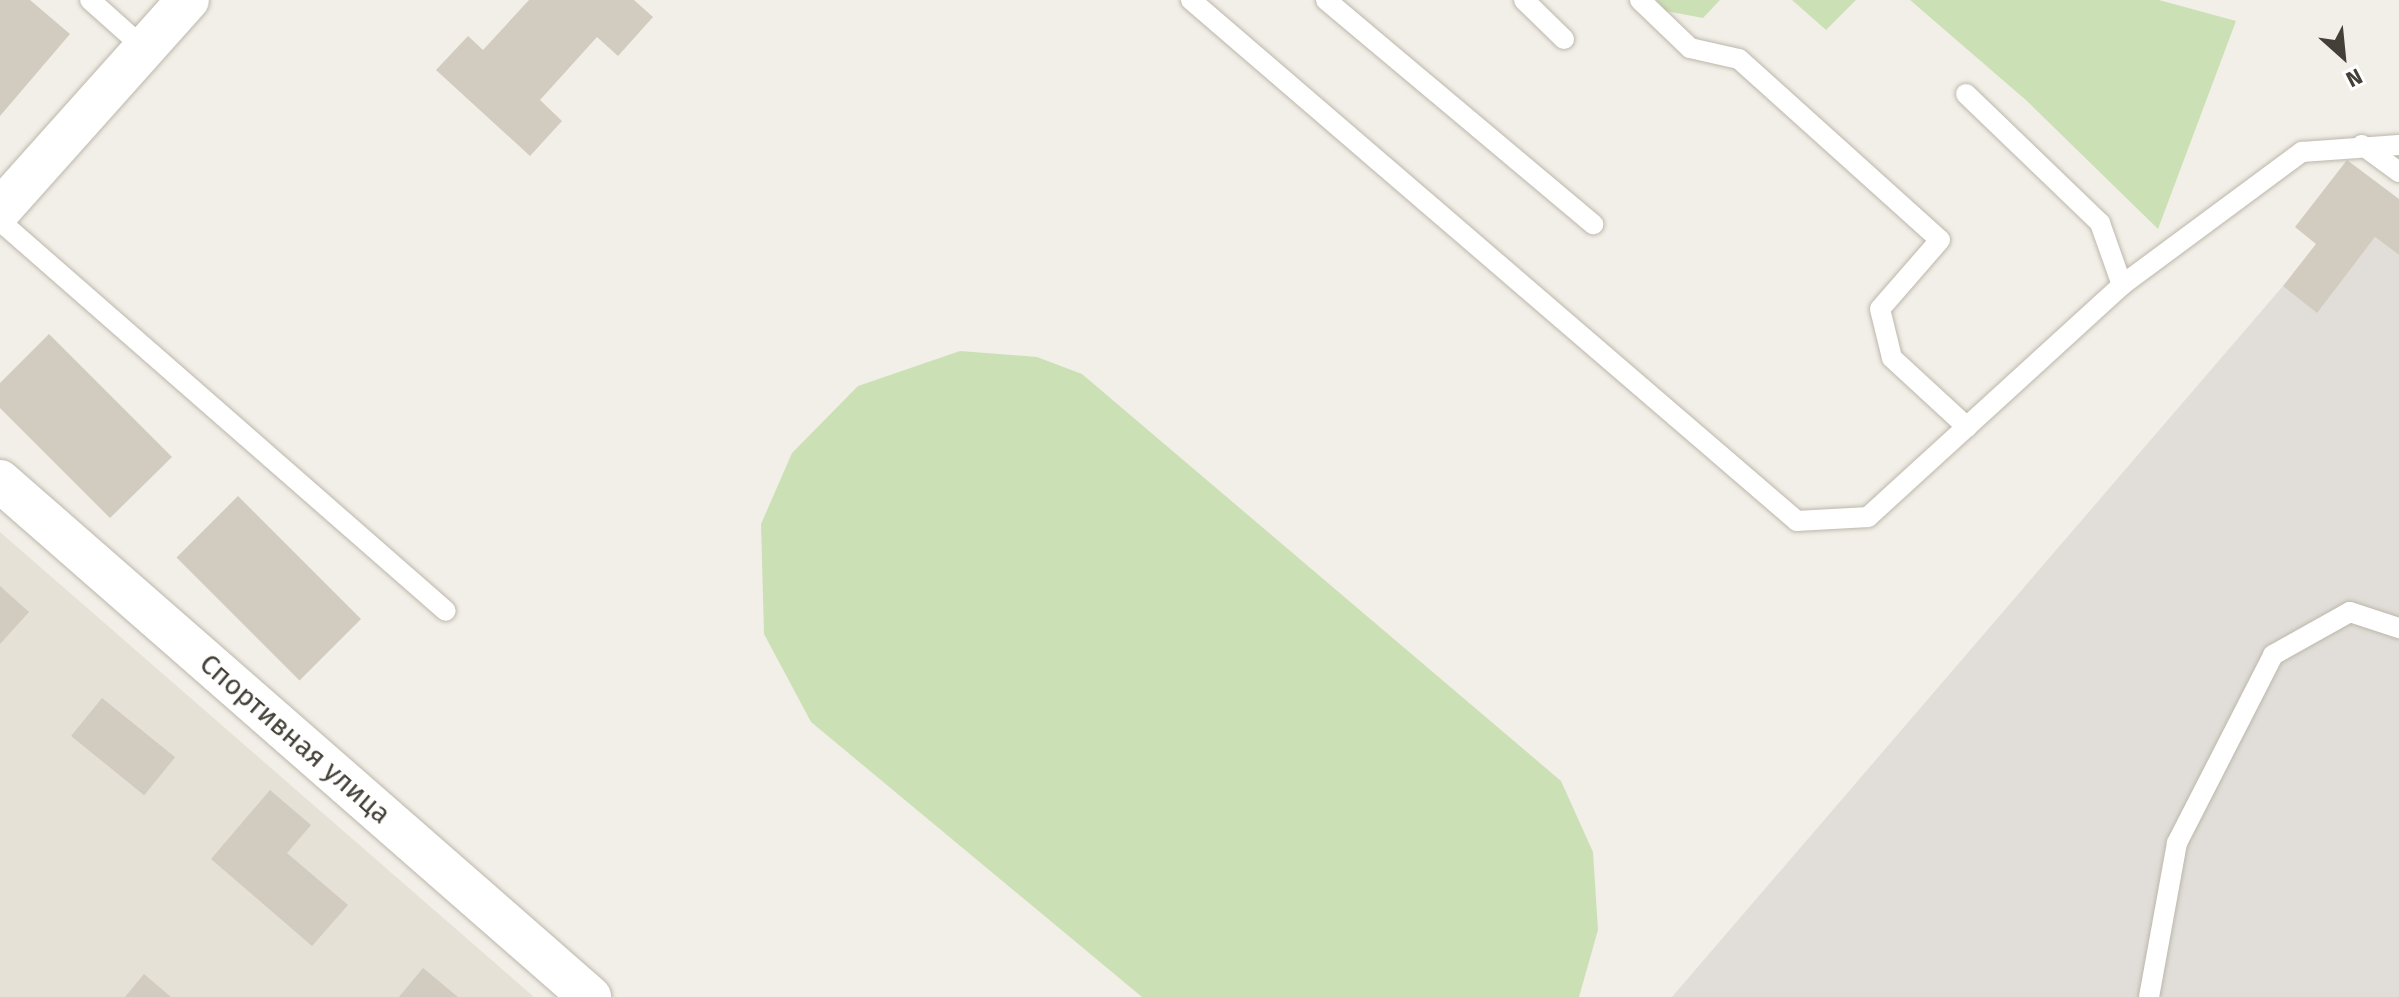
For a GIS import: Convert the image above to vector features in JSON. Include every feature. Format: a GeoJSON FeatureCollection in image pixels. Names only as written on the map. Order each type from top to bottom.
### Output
{"type":"FeatureCollection","features":[{"type":"Feature","properties":{"kind":"street"},"geometry":{"type":"LineString","coordinates":[[0,210],[188,0]]}},
{"type":"Feature","properties":{"kind":"street","name":"Спортивная улица"},"geometry":{"type":"LineString","coordinates":[[0,481],[590,997]]}},
{"type":"Feature","properties":{"kind":"lane"},"geometry":{"type":"LineString","coordinates":[[90,0],[145,49]]}},
{"type":"Feature","properties":{"kind":"lane"},"geometry":{"type":"LineString","coordinates":[[1191,0],[1797,521],[1868,517],[2122,285],[2302,152],[2362,145],[2399,145]]}},
{"type":"Feature","properties":{"kind":"lane"},"geometry":{"type":"LineString","coordinates":[[1326,0],[1593,224]]}},
{"type":"Feature","properties":{"kind":"lane"},"geometry":{"type":"LineString","coordinates":[[1524,0],[1564,39]]}},
{"type":"Feature","properties":{"kind":"lane"},"geometry":{"type":"LineString","coordinates":[[1640,0],[1690,48],[1739,59],[1940,240],[1880,309],[1892,358],[1967,427]]}},
{"type":"Feature","properties":{"kind":"lane"},"geometry":{"type":"LineString","coordinates":[[1966,94],[2100,223],[2122,285]]}},
{"type":"Feature","properties":{"kind":"lane"},"geometry":{"type":"LineString","coordinates":[[2362,145],[2399,172]]}},
{"type":"Feature","properties":{"kind":"lane"},"geometry":{"type":"LineString","coordinates":[[0,221],[446,611]]}},
{"type":"Feature","properties":{"kind":"lane"},"geometry":{"type":"LineString","coordinates":[[2149,997],[2177,843],[2273,655],[2350,612],[2399,628]]}},
{"type":"Feature","properties":{"kind":"shaded area"},"geometry":{"type":"Polygon","coordinates":[[[2375,237],[2399,255],[2399,997],[1672,997],[2283,286],[2317,312],[2375,237]]]}},
{"type":"Feature","properties":{"kind":"shaded area"},"geometry":{"type":"Polygon","coordinates":[[[0,532],[534,997],[0,997],[0,532]]]}},
{"type":"Feature","properties":{"kind":"green space"},"geometry":{"type":"Polygon","coordinates":[[[1656,0],[1720,0],[1703,18],[1666,11],[1656,0]]]}},
{"type":"Feature","properties":{"kind":"green space"},"geometry":{"type":"Polygon","coordinates":[[[1792,0],[1856,0],[1826,30],[1792,0]]]}},
{"type":"Feature","properties":{"kind":"green space"},"geometry":{"type":"Polygon","coordinates":[[[1910,0],[2159,0],[2236,21],[2158,229],[2027,101],[1910,0]]]}},
{"type":"Feature","properties":{"kind":"green space"},"geometry":{"type":"Polygon","coordinates":[[[960,351],[1037,357],[1082,374],[1561,781],[1593,852],[1598,930],[1579,997],[1142,997],[811,722],[764,634],[761,524],[792,453],[858,386],[960,351]]]}},
{"type":"Feature","properties":{"kind":"building"},"geometry":{"type":"Polygon","coordinates":[[[0,0],[30,0],[70,34],[0,116],[0,0]]]}},
{"type":"Feature","properties":{"kind":"building"},"geometry":{"type":"Polygon","coordinates":[[[529,0],[634,0],[653,17],[618,56],[597,37],[540,100],[562,121],[530,156],[436,70],[468,36],[483,50],[529,0]]]}},
{"type":"Feature","properties":{"kind":"building"},"geometry":{"type":"Polygon","coordinates":[[[2347,160],[2399,199],[2399,255],[2375,237],[2317,313],[2283,286],[2316,244],[2295,227],[2347,160]]]}},
{"type":"Feature","properties":{"kind":"building"},"geometry":{"type":"Polygon","coordinates":[[[49,334],[172,457],[110,518],[0,408],[0,383],[49,334]]]}},
{"type":"Feature","properties":{"kind":"building"},"geometry":{"type":"Polygon","coordinates":[[[238,496],[361,619],[300,681],[176,558],[238,496]]]}},
{"type":"Feature","properties":{"kind":"building"},"geometry":{"type":"Polygon","coordinates":[[[0,586],[29,612],[0,644],[0,586]]]}},
{"type":"Feature","properties":{"kind":"building"},"geometry":{"type":"Polygon","coordinates":[[[102,698],[175,757],[144,795],[71,736],[102,698]]]}},
{"type":"Feature","properties":{"kind":"building"},"geometry":{"type":"Polygon","coordinates":[[[270,790],[311,825],[287,853],[348,905],[312,946],[211,859],[270,790]]]}},
{"type":"Feature","properties":{"kind":"building"},"geometry":{"type":"Polygon","coordinates":[[[423,968],[458,997],[399,997],[423,968]]]}},
{"type":"Feature","properties":{"kind":"building"},"geometry":{"type":"Polygon","coordinates":[[[144,974],[171,997],[125,997],[144,974]]]}}]}
